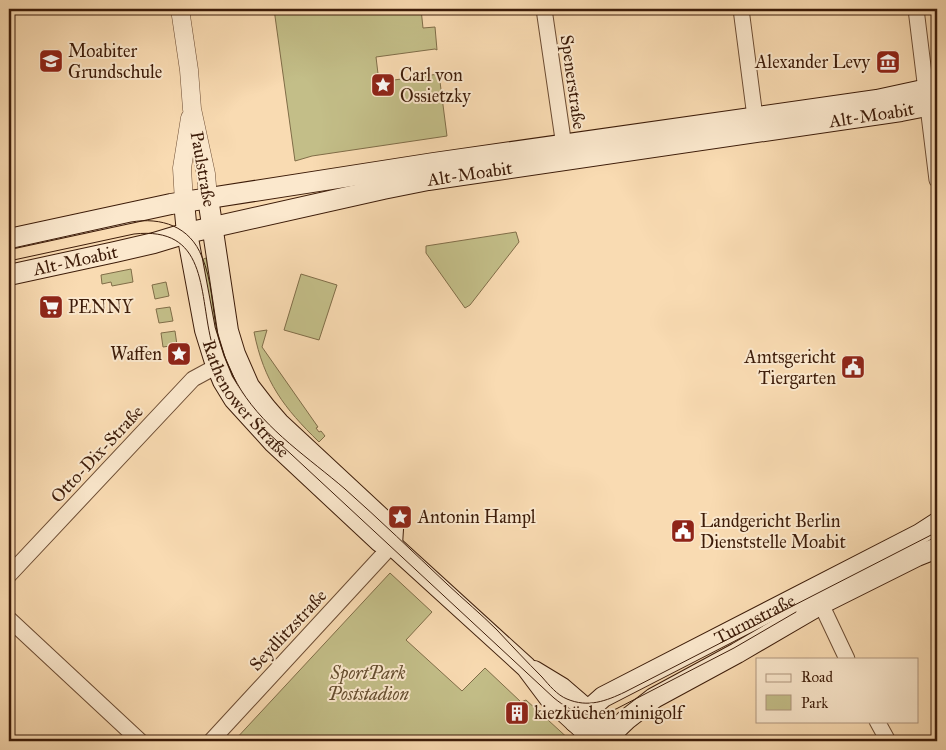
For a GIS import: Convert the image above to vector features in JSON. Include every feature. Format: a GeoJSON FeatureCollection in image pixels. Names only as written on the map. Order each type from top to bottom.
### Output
{"type":"FeatureCollection","features":[{"type":"Feature","properties":{"kind":"main road","name":"Alt-Moabit"},"geometry":{"type":"LineString","coordinates":[[9,240],[171,204],[208,198],[434,163],[564,152],[932,97]]}},
{"type":"Feature","properties":{"kind":"main road","name":"Alt-Moabit"},"geometry":{"type":"LineString","coordinates":[[9,275],[154,243],[187,233],[564,152],[755,117],[877,100],[932,97]]}},
{"type":"Feature","properties":{"kind":"main road","name":"Paulstraße"},"geometry":{"type":"LineString","coordinates":[[208,198],[213,228]]}},
{"type":"Feature","properties":{"kind":"main road","name":"Rathenower Straße"},"geometry":{"type":"LineString","coordinates":[[184,202],[187,233],[205,330],[223,381],[234,399],[274,443],[380,542],[392,544],[526,667],[562,688],[582,716],[596,741]]}},
{"type":"Feature","properties":{"kind":"main road","name":"Rathenower Straße"},"geometry":{"type":"LineString","coordinates":[[213,228],[228,331],[234,354],[249,386],[290,434],[393,529],[392,544]]}},
{"type":"Feature","properties":{"kind":"main road","name":"Turmstraße"},"geometry":{"type":"LineString","coordinates":[[582,716],[603,697],[920,534],[937,523]]}},
{"type":"Feature","properties":{"kind":"main road","name":"Turmstraße"},"geometry":{"type":"LineString","coordinates":[[614,738],[627,719],[654,698],[821,604],[937,548]]}},
{"type":"Feature","properties":{"kind":"main road","name":"Rathenower Straße"},"geometry":{"type":"LineString","coordinates":[[582,716],[614,738]]}},
{"type":"Feature","properties":{"kind":"street","name":"Paulstraße"},"geometry":{"type":"LineString","coordinates":[[180,9],[189,70],[192,109],[206,174],[208,198]]}},
{"type":"Feature","properties":{"kind":"street","name":"Spenerstraße"},"geometry":{"type":"LineString","coordinates":[[544,9],[564,152]]}},
{"type":"Feature","properties":{"kind":"street"},"geometry":{"type":"LineString","coordinates":[[741,9],[755,117]]}},
{"type":"Feature","properties":{"kind":"street"},"geometry":{"type":"LineString","coordinates":[[916,9],[932,97],[937,180]]}},
{"type":"Feature","properties":{"kind":"street","name":"Paulstraße"},"geometry":{"type":"LineString","coordinates":[[184,202],[182,168],[192,109]]}},
{"type":"Feature","properties":{"kind":"street","name":"Otto-Dix-Straße"},"geometry":{"type":"LineString","coordinates":[[9,575],[193,379],[217,366]]}},
{"type":"Feature","properties":{"kind":"street","name":"Seydlitzstraße"},"geometry":{"type":"LineString","coordinates":[[211,741],[392,544]]}},
{"type":"Feature","properties":{"kind":"street"},"geometry":{"type":"LineString","coordinates":[[821,604],[847,658]]}},
{"type":"Feature","properties":{"kind":"street"},"geometry":{"type":"LineString","coordinates":[[9,619],[140,741]]}},
{"type":"Feature","properties":{"kind":"street"},"geometry":{"type":"LineString","coordinates":[[878,722],[888,741]]}},
{"type":"Feature","properties":{"kind":"green space"},"geometry":{"type":"Polygon","coordinates":[[[274,9],[421,9],[423,28],[435,27],[437,50],[376,57],[379,82],[439,74],[447,136],[312,156],[295,161],[274,9]]]}},
{"type":"Feature","properties":{"kind":"green space"},"geometry":{"type":"Polygon","coordinates":[[[516,232],[519,242],[470,305],[465,308],[426,253],[426,246],[516,232]]]}},
{"type":"Feature","properties":{"kind":"green space"},"geometry":{"type":"Polygon","coordinates":[[[206,258],[246,405],[216,346],[201,260],[206,258]]]}},
{"type":"Feature","properties":{"kind":"green space"},"geometry":{"type":"Polygon","coordinates":[[[131,269],[133,282],[112,286],[111,282],[102,284],[101,275],[131,269]]]}},
{"type":"Feature","properties":{"kind":"green space"},"geometry":{"type":"Polygon","coordinates":[[[301,274],[337,285],[319,340],[284,330],[301,274]]]}},
{"type":"Feature","properties":{"kind":"green space"},"geometry":{"type":"Polygon","coordinates":[[[166,282],[169,296],[155,299],[152,285],[166,282]]]}},
{"type":"Feature","properties":{"kind":"green space"},"geometry":{"type":"Polygon","coordinates":[[[170,307],[173,321],[159,323],[156,309],[170,307]]]}},
{"type":"Feature","properties":{"kind":"green space"},"geometry":{"type":"Polygon","coordinates":[[[267,330],[262,347],[318,427],[316,428],[325,436],[319,442],[295,418],[277,393],[263,366],[254,332],[267,330]]]}},
{"type":"Feature","properties":{"kind":"green space"},"geometry":{"type":"Polygon","coordinates":[[[175,331],[177,345],[163,347],[161,333],[175,331]]]}},
{"type":"Feature","properties":{"kind":"green space","name":"SportPark Poststadion"},"geometry":{"type":"Polygon","coordinates":[[[390,573],[432,612],[406,640],[462,691],[485,668],[521,702],[526,700],[571,741],[234,741],[390,573]]]}},
{"type":"Feature","properties":{"kind":"tram line"},"geometry":{"type":"LineString","coordinates":[[9,249],[131,222],[153,221],[173,226],[182,231],[197,246],[202,257],[208,275],[221,347],[233,376],[251,405],[289,443],[358,501],[491,624],[553,690],[575,702],[597,702],[625,692],[937,532]]}},
{"type":"Feature","properties":{"kind":"tram line"},"geometry":{"type":"LineString","coordinates":[[9,261],[134,234],[158,234],[175,240],[187,251],[195,265],[201,282],[211,340]]}},
{"type":"Feature","properties":{"kind":"tram line"},"geometry":{"type":"LineString","coordinates":[[264,429],[554,698],[576,712],[599,714],[616,709],[734,648],[796,612]]}},
{"type":"Feature","properties":{"kind":"place","name":"Moabiter Grundschule"},"geometry":{"type":"Point","coordinates":[51,61]}},
{"type":"Feature","properties":{"kind":"place","name":"Alexander Levy"},"geometry":{"type":"Point","coordinates":[888,62]}},
{"type":"Feature","properties":{"kind":"place","name":"Carl von Ossietzky"},"geometry":{"type":"Point","coordinates":[383,85]}},
{"type":"Feature","properties":{"kind":"place","name":"PENNY"},"geometry":{"type":"Point","coordinates":[51,307]}},
{"type":"Feature","properties":{"kind":"place","name":"Waffen"},"geometry":{"type":"Point","coordinates":[179,354]}},
{"type":"Feature","properties":{"kind":"place","name":"Amtsgericht Tiergarten"},"geometry":{"type":"Point","coordinates":[853,367]}},
{"type":"Feature","properties":{"kind":"place","name":"Antonin Hampl"},"geometry":{"type":"Point","coordinates":[400,517]}},
{"type":"Feature","properties":{"kind":"place","name":"Landgericht Berlin Dienststelle Moabit"},"geometry":{"type":"Point","coordinates":[683,531]}},
{"type":"Feature","properties":{"kind":"place","name":"kiezküchen minigolf"},"geometry":{"type":"Point","coordinates":[517,713]}}]}
